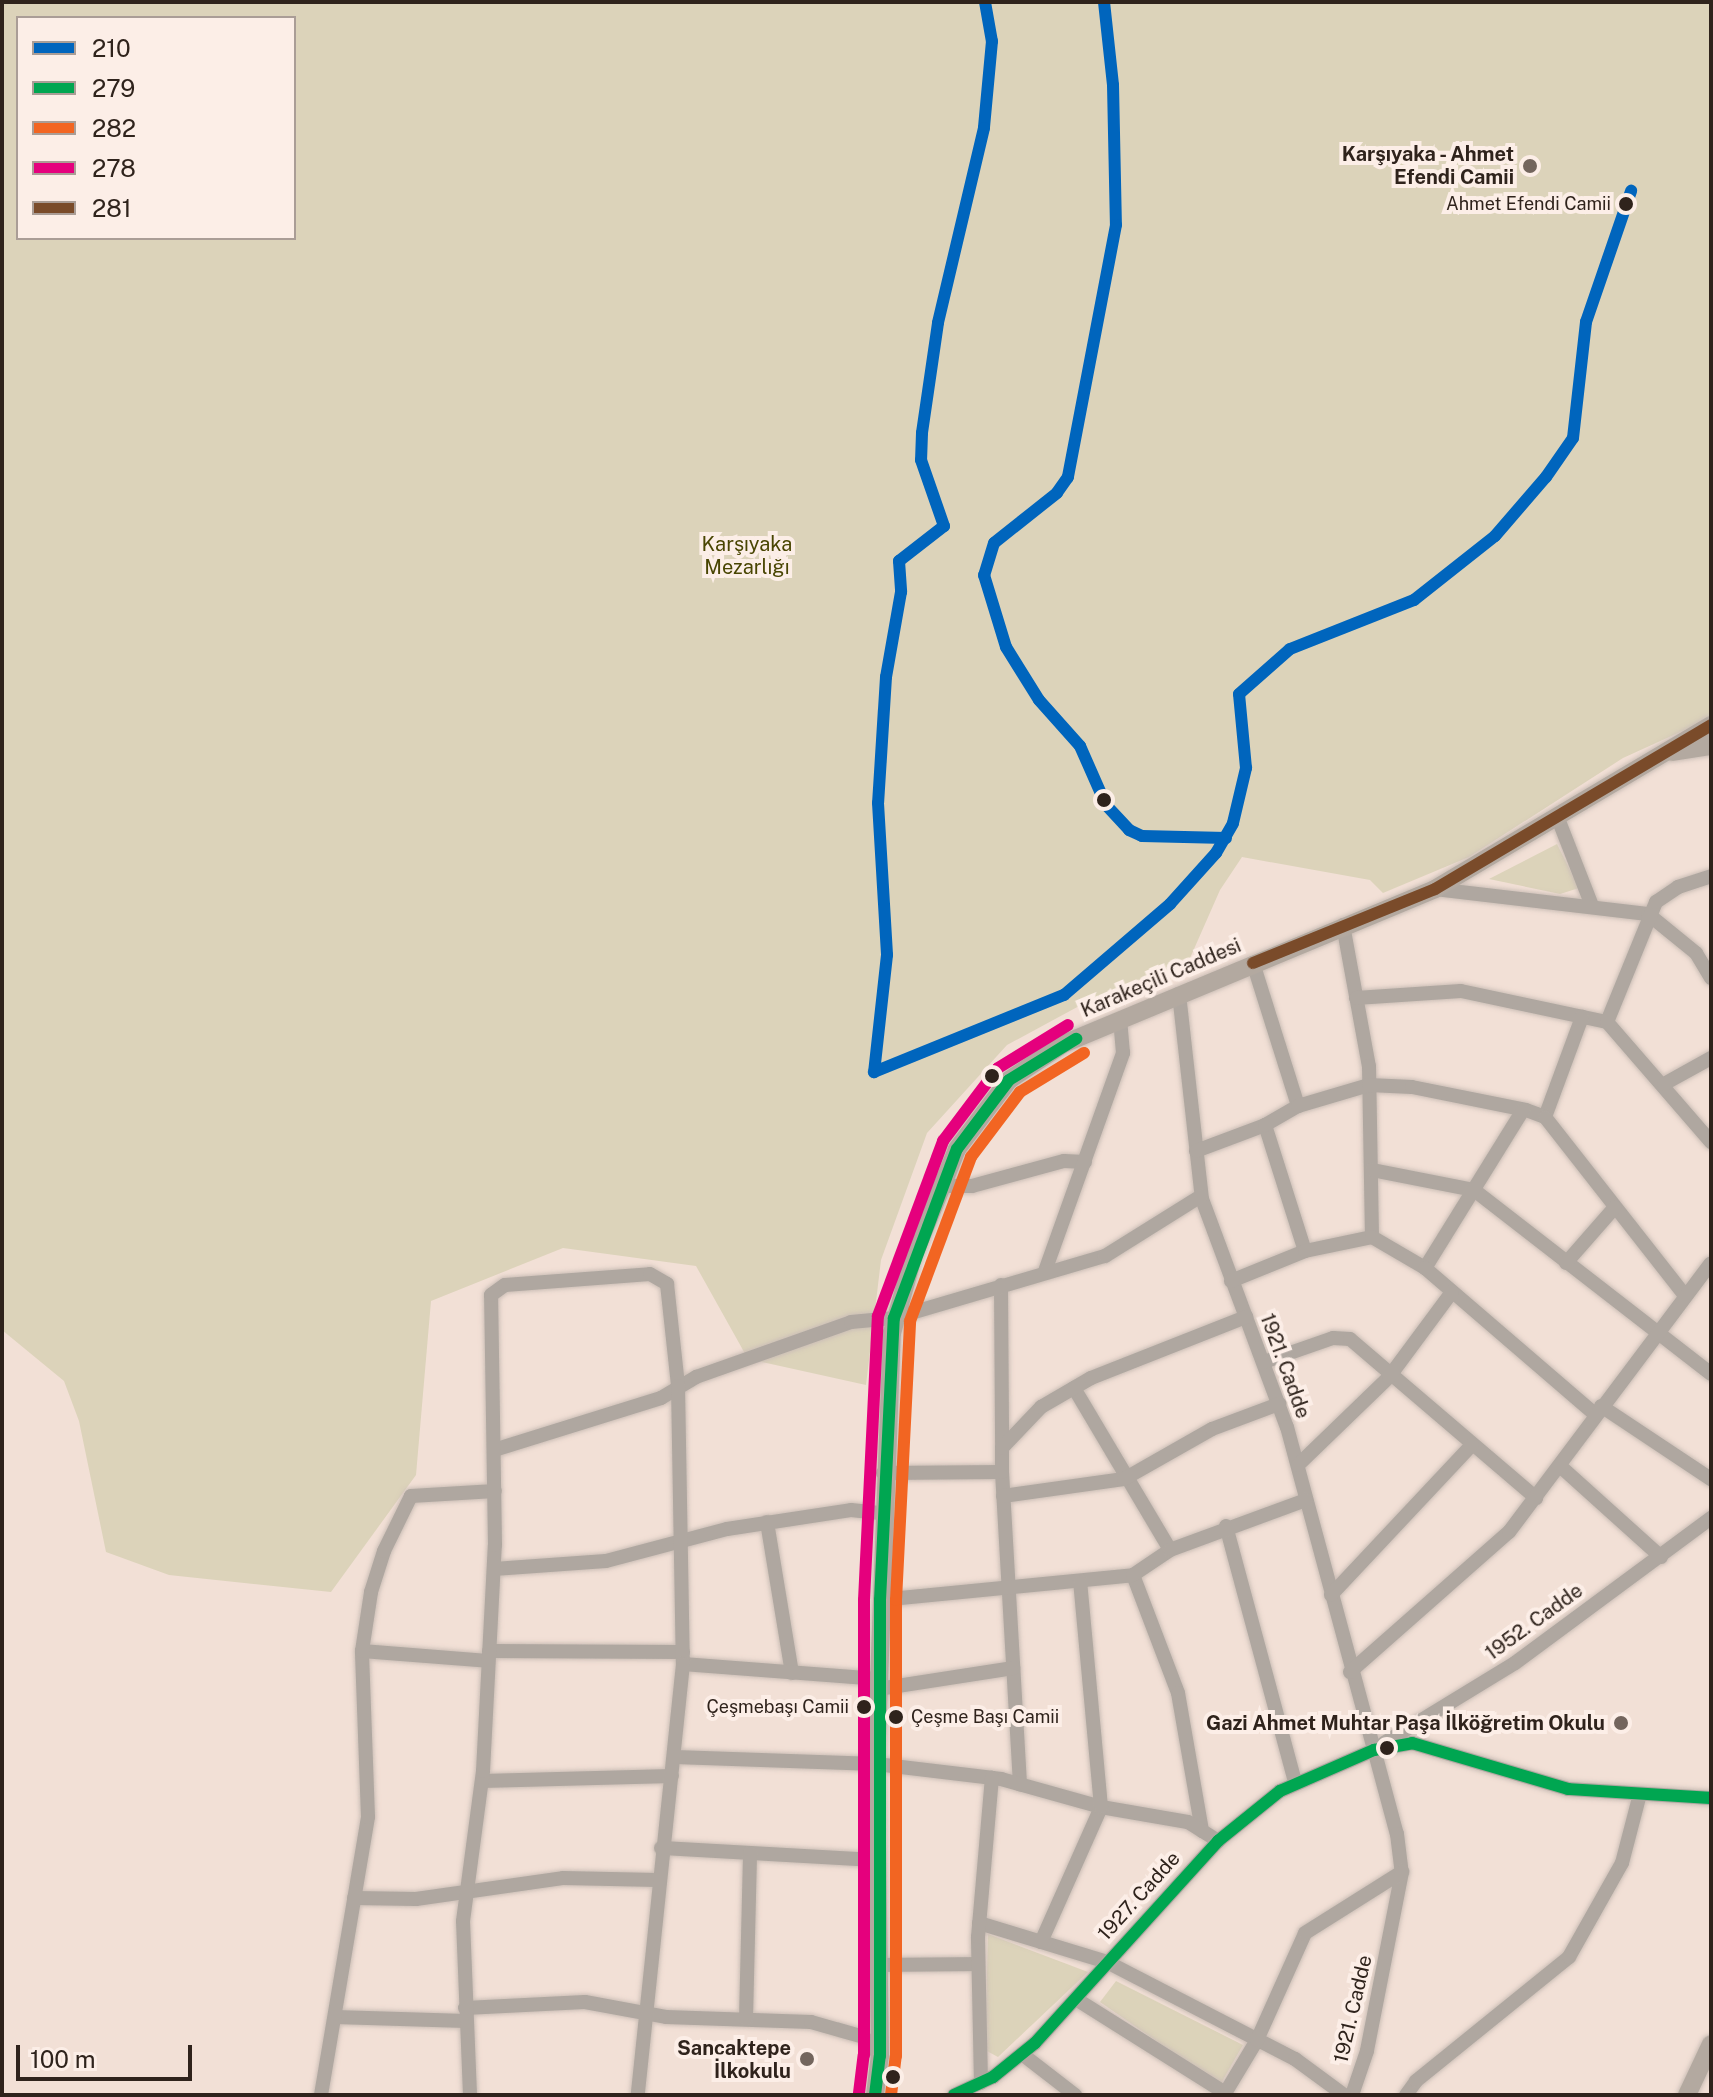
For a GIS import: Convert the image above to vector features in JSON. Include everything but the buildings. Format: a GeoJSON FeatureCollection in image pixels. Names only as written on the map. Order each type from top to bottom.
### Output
{"type":"FeatureCollection","features":[{"type":"Feature","properties":{"kind":"main road","name":"Karakeçili Caddesi"},"geometry":{"type":"LineString","coordinates":[[875,2095],[880,2056],[876,1764],[882,1513],[894,1318],[940,1186],[957,1149],[1009,1080],[1063,1044],[1435,889],[1665,754],[1710,735]]}},
{"type":"Feature","properties":{"kind":"main road"},"geometry":{"type":"LineString","coordinates":[[1687,2095],[1711,2046]]}},
{"type":"Feature","properties":{"kind":"street"},"geometry":{"type":"LineString","coordinates":[[1557,816],[1592,906]]}},
{"type":"Feature","properties":{"kind":"street"},"geometry":{"type":"LineString","coordinates":[[1607,1022],[1648,914],[1665,894],[1711,876]]}},
{"type":"Feature","properties":{"kind":"street"},"geometry":{"type":"LineString","coordinates":[[1435,889],[1648,914],[1696,953],[1711,978]]}},
{"type":"Feature","properties":{"kind":"street"},"geometry":{"type":"LineString","coordinates":[[1343,925],[1369,1085],[1372,1237]]}},
{"type":"Feature","properties":{"kind":"street"},"geometry":{"type":"LineString","coordinates":[[1253,963],[1298,1106]]}},
{"type":"Feature","properties":{"kind":"street"},"geometry":{"type":"LineString","coordinates":[[1356,998],[1461,991],[1607,1022],[1664,1084],[1711,1142]]}},
{"type":"Feature","properties":{"kind":"street","name":"1921. Cadde"},"geometry":{"type":"LineString","coordinates":[[1179,994],[1201,1196],[1264,1362],[1298,1465],[1350,1672],[1385,1790],[1402,1872],[1367,2051],[1352,2095]]}},
{"type":"Feature","properties":{"kind":"street"},"geometry":{"type":"LineString","coordinates":[[1545,1117],[1582,1017]]}},
{"type":"Feature","properties":{"kind":"street"},"geometry":{"type":"LineString","coordinates":[[1045,1271],[1123,1053],[1120,1019]]}},
{"type":"Feature","properties":{"kind":"street"},"geometry":{"type":"LineString","coordinates":[[1664,1084],[1711,1058]]}},
{"type":"Feature","properties":{"kind":"street"},"geometry":{"type":"LineString","coordinates":[[1196,1151],[1265,1125],[1298,1106],[1369,1085],[1412,1087],[1523,1110],[1545,1117],[1684,1294]]}},
{"type":"Feature","properties":{"kind":"street"},"geometry":{"type":"LineString","coordinates":[[1425,1268],[1523,1110]]}},
{"type":"Feature","properties":{"kind":"street"},"geometry":{"type":"LineString","coordinates":[[1265,1125],[1305,1251]]}},
{"type":"Feature","properties":{"kind":"street"},"geometry":{"type":"LineString","coordinates":[[940,1186],[972,1186],[1064,1161],[1085,1162]]}},
{"type":"Feature","properties":{"kind":"street"},"geometry":{"type":"LineString","coordinates":[[1372,1170],[1474,1190],[1711,1374]]}},
{"type":"Feature","properties":{"kind":"street"},"geometry":{"type":"LineString","coordinates":[[494,1450],[661,1398],[678,1386],[851,1322],[894,1318],[1124,1247],[1201,1196]]}},
{"type":"Feature","properties":{"kind":"street"},"geometry":{"type":"LineString","coordinates":[[1566,1263],[1615,1207]]}},
{"type":"Feature","properties":{"kind":"street"},"geometry":{"type":"LineString","coordinates":[[1231,1281],[1305,1251],[1372,1237],[1425,1268],[1598,1410],[1711,1479]]}},
{"type":"Feature","properties":{"kind":"street"},"geometry":{"type":"LineString","coordinates":[[1350,1672],[1486,1557],[1536,1498],[1684,1294],[1711,1263]]}},
{"type":"Feature","properties":{"kind":"street"},"geometry":{"type":"LineString","coordinates":[[470,2095],[466,2015],[467,1893],[482,1781],[494,1569],[490,1299],[500,1287],[660,1276],[667,1284],[678,1386],[683,1658],[675,1757],[661,1848],[638,2095]]}},
{"type":"Feature","properties":{"kind":"street"},"geometry":{"type":"LineString","coordinates":[[1001,1285],[1002,1472],[1020,1784]]}},
{"type":"Feature","properties":{"kind":"street"},"geometry":{"type":"LineString","coordinates":[[1298,1465],[1389,1377],[1452,1292]]}},
{"type":"Feature","properties":{"kind":"street"},"geometry":{"type":"LineString","coordinates":[[1002,1448],[1041,1407],[1074,1388],[1246,1317]]}},
{"type":"Feature","properties":{"kind":"street"},"geometry":{"type":"LineString","coordinates":[[1264,1362],[1333,1338],[1350,1339],[1389,1377],[1536,1498]]}},
{"type":"Feature","properties":{"kind":"street"},"geometry":{"type":"LineString","coordinates":[[1074,1388],[1124,1479],[1170,1550]]}},
{"type":"Feature","properties":{"kind":"street"},"geometry":{"type":"LineString","coordinates":[[1003,1496],[1124,1479],[1212,1429],[1279,1404]]}},
{"type":"Feature","properties":{"kind":"street"},"geometry":{"type":"LineString","coordinates":[[1331,1595],[1472,1445]]}},
{"type":"Feature","properties":{"kind":"street"},"geometry":{"type":"LineString","coordinates":[[1560,1466],[1661,1557]]}},
{"type":"Feature","properties":{"kind":"street"},"geometry":{"type":"LineString","coordinates":[[883,1473],[1002,1472]]}},
{"type":"Feature","properties":{"kind":"street"},"geometry":{"type":"LineString","coordinates":[[321,2095],[368,1817],[362,1651],[379,1564],[406,1500],[422,1492],[495,1491]]}},
{"type":"Feature","properties":{"kind":"street"},"geometry":{"type":"LineString","coordinates":[[880,1600],[1009,1590],[1133,1575],[1170,1550],[1226,1526],[1306,1500]]}},
{"type":"Feature","properties":{"kind":"street"},"geometry":{"type":"LineString","coordinates":[[494,1569],[606,1561],[767,1522],[851,1510],[882,1513]]}},
{"type":"Feature","properties":{"kind":"street","name":"1952. Cadde"},"geometry":{"type":"LineString","coordinates":[[1374,1750],[1515,1663],[1711,1518]]}},
{"type":"Feature","properties":{"kind":"street"},"geometry":{"type":"LineString","coordinates":[[767,1522],[792,1673]]}},
{"type":"Feature","properties":{"kind":"street"},"geometry":{"type":"LineString","coordinates":[[1226,1526],[1295,1782]]}},
{"type":"Feature","properties":{"kind":"street"},"geometry":{"type":"LineString","coordinates":[[1133,1575],[1178,1693],[1202,1831]]}},
{"type":"Feature","properties":{"kind":"street"},"geometry":{"type":"LineString","coordinates":[[1041,1942],[1101,1807],[1080,1582]]}},
{"type":"Feature","properties":{"kind":"street"},"geometry":{"type":"LineString","coordinates":[[362,1651],[683,1658],[878,1684],[1013,1668]]}},
{"type":"Feature","properties":{"kind":"street"},"geometry":{"type":"LineString","coordinates":[[1374,1750],[1412,1743],[1568,1789],[1711,1798]]}},
{"type":"Feature","properties":{"kind":"street","name":"1927. Cadde"},"geometry":{"type":"LineString","coordinates":[[954,2095],[981,2083],[1022,2054],[1076,1999],[1218,1841],[1295,1782],[1374,1750]]}},
{"type":"Feature","properties":{"kind":"street"},"geometry":{"type":"LineString","coordinates":[[675,1757],[876,1764],[992,1778],[1101,1807],[1188,1822],[1218,1841]]}},
{"type":"Feature","properties":{"kind":"street"},"geometry":{"type":"LineString","coordinates":[[482,1781],[672,1776]]}},
{"type":"Feature","properties":{"kind":"street"},"geometry":{"type":"LineString","coordinates":[[981,2083],[979,1923],[992,1778]]}},
{"type":"Feature","properties":{"kind":"street"},"geometry":{"type":"LineString","coordinates":[[1406,2095],[1416,2081],[1569,1957],[1622,1863],[1640,1794]]}},
{"type":"Feature","properties":{"kind":"street"},"geometry":{"type":"LineString","coordinates":[[661,1848],[877,1860]]}},
{"type":"Feature","properties":{"kind":"street"},"geometry":{"type":"LineString","coordinates":[[746,2019],[750,1853]]}},
{"type":"Feature","properties":{"kind":"street"},"geometry":{"type":"LineString","coordinates":[[1076,1999],[1224,2094],[1257,2040],[1305,1933],[1402,1872]]}},
{"type":"Feature","properties":{"kind":"street"},"geometry":{"type":"LineString","coordinates":[[354,1898],[467,1893],[563,1878],[658,1880]]}},
{"type":"Feature","properties":{"kind":"street"},"geometry":{"type":"LineString","coordinates":[[979,1923],[1107,1962],[1257,2040],[1344,2095]]}},
{"type":"Feature","properties":{"kind":"street"},"geometry":{"type":"LineString","coordinates":[[880,1965],[978,1964]]}},
{"type":"Feature","properties":{"kind":"street"},"geometry":{"type":"LineString","coordinates":[[335,2017],[466,2015],[585,2002],[647,2014],[811,2022],[850,2030],[880,2056]]}},
{"type":"Feature","properties":{"kind":"street"},"geometry":{"type":"LineString","coordinates":[[1022,2054],[1075,2095]]}},
{"type":"Feature","properties":{"kind":"green space","name":"Karşıyaka Mezarlığı"},"geometry":{"type":"Polygon","coordinates":[[[2,2],[1711,2],[1711,718],[1623,758],[1469,857],[1383,893],[1370,880],[1242,857],[1220,890],[1183,974],[1118,1004],[1094,998],[1007,1045],[927,1133],[881,1260],[866,1385],[748,1359],[696,1266],[563,1248],[431,1301],[416,1475],[331,1592],[169,1575],[106,1552],[79,1421],[64,1381],[2,1330],[2,2]]]}},
{"type":"Feature","properties":{"kind":"green space"},"geometry":{"type":"Polygon","coordinates":[[[1557,844],[1579,888],[1560,894],[1489,879],[1557,844]]]}},
{"type":"Feature","properties":{"kind":"green space"},"geometry":{"type":"Polygon","coordinates":[[[988,1934],[1088,1972],[998,2057],[985,2050],[988,1934]]]}},
{"type":"Feature","properties":{"kind":"green space"},"geometry":{"type":"Polygon","coordinates":[[[1116,1981],[1243,2045],[1220,2085],[1100,2002],[1116,1981]]]}},
{"type":"Feature","properties":{"kind":"transit line","name":"210"},"geometry":{"type":"LineString","coordinates":[[985,2],[992,41],[984,128],[938,323],[922,433],[921,460],[944,526],[899,561],[901,592],[886,677],[878,803],[887,955],[874,1072],[1064,995],[1170,904],[1216,853],[1233,823],[1246,768],[1239,694],[1290,649],[1414,600],[1495,536],[1546,477],[1573,438],[1586,322],[1631,191]]}},
{"type":"Feature","properties":{"kind":"transit line","name":"210"},"geometry":{"type":"LineString","coordinates":[[1104,2],[1113,85],[1116,225],[1068,477],[1057,493],[994,543],[984,575],[1006,647],[1039,700],[1080,746],[1106,805],[1129,830],[1142,836],[1226,838]]}},
{"type":"Feature","properties":{"kind":"transit line","name":"281"},"geometry":{"type":"LineString","coordinates":[[1253,963],[1435,889],[1711,725]]}},
{"type":"Feature","properties":{"kind":"transit line","name":"278"},"geometry":{"type":"LineString","coordinates":[[859,2093],[864,2055],[864,1600],[878,1316],[943,1141],[998,1068],[1068,1025]]}},
{"type":"Feature","properties":{"kind":"transit line","name":"279"},"geometry":{"type":"LineString","coordinates":[[875,2095],[880,2056],[880,1600],[894,1318],[957,1149],[1009,1080],[1076,1039]]}},
{"type":"Feature","properties":{"kind":"transit line","name":"282"},"geometry":{"type":"LineString","coordinates":[[891,2095],[896,2056],[896,1600],[910,1321],[971,1157],[1020,1092],[1084,1053]]}},
{"type":"Feature","properties":{"kind":"transit line","name":"279"},"geometry":{"type":"LineString","coordinates":[[954,2095],[993,2077],[1035,2043],[1218,1841],[1280,1791],[1374,1750],[1412,1743],[1568,1789],[1711,1798]]}},
{"type":"Feature","properties":{"kind":"place","name":"Karşıyaka - Ahmet Efendi Camii"},"geometry":{"type":"Point","coordinates":[1530,166]}},
{"type":"Feature","properties":{"kind":"place","name":"Ahmet Efendi Camii"},"geometry":{"type":"Point","coordinates":[1626,204]}},
{"type":"Feature","properties":{"kind":"place","name":"Çeşmebaşı Camii"},"geometry":{"type":"Point","coordinates":[864,1707]}},
{"type":"Feature","properties":{"kind":"place","name":"Çeşme Başı Camii"},"geometry":{"type":"Point","coordinates":[896,1717]}},
{"type":"Feature","properties":{"kind":"place","name":"Gazi Ahmet Muhtar Paşa İlköğretim Okulu"},"geometry":{"type":"Point","coordinates":[1621,1723]}},
{"type":"Feature","properties":{"kind":"place","name":"Sancaktepe İlkokulu"},"geometry":{"type":"Point","coordinates":[807,2059]}}]}
